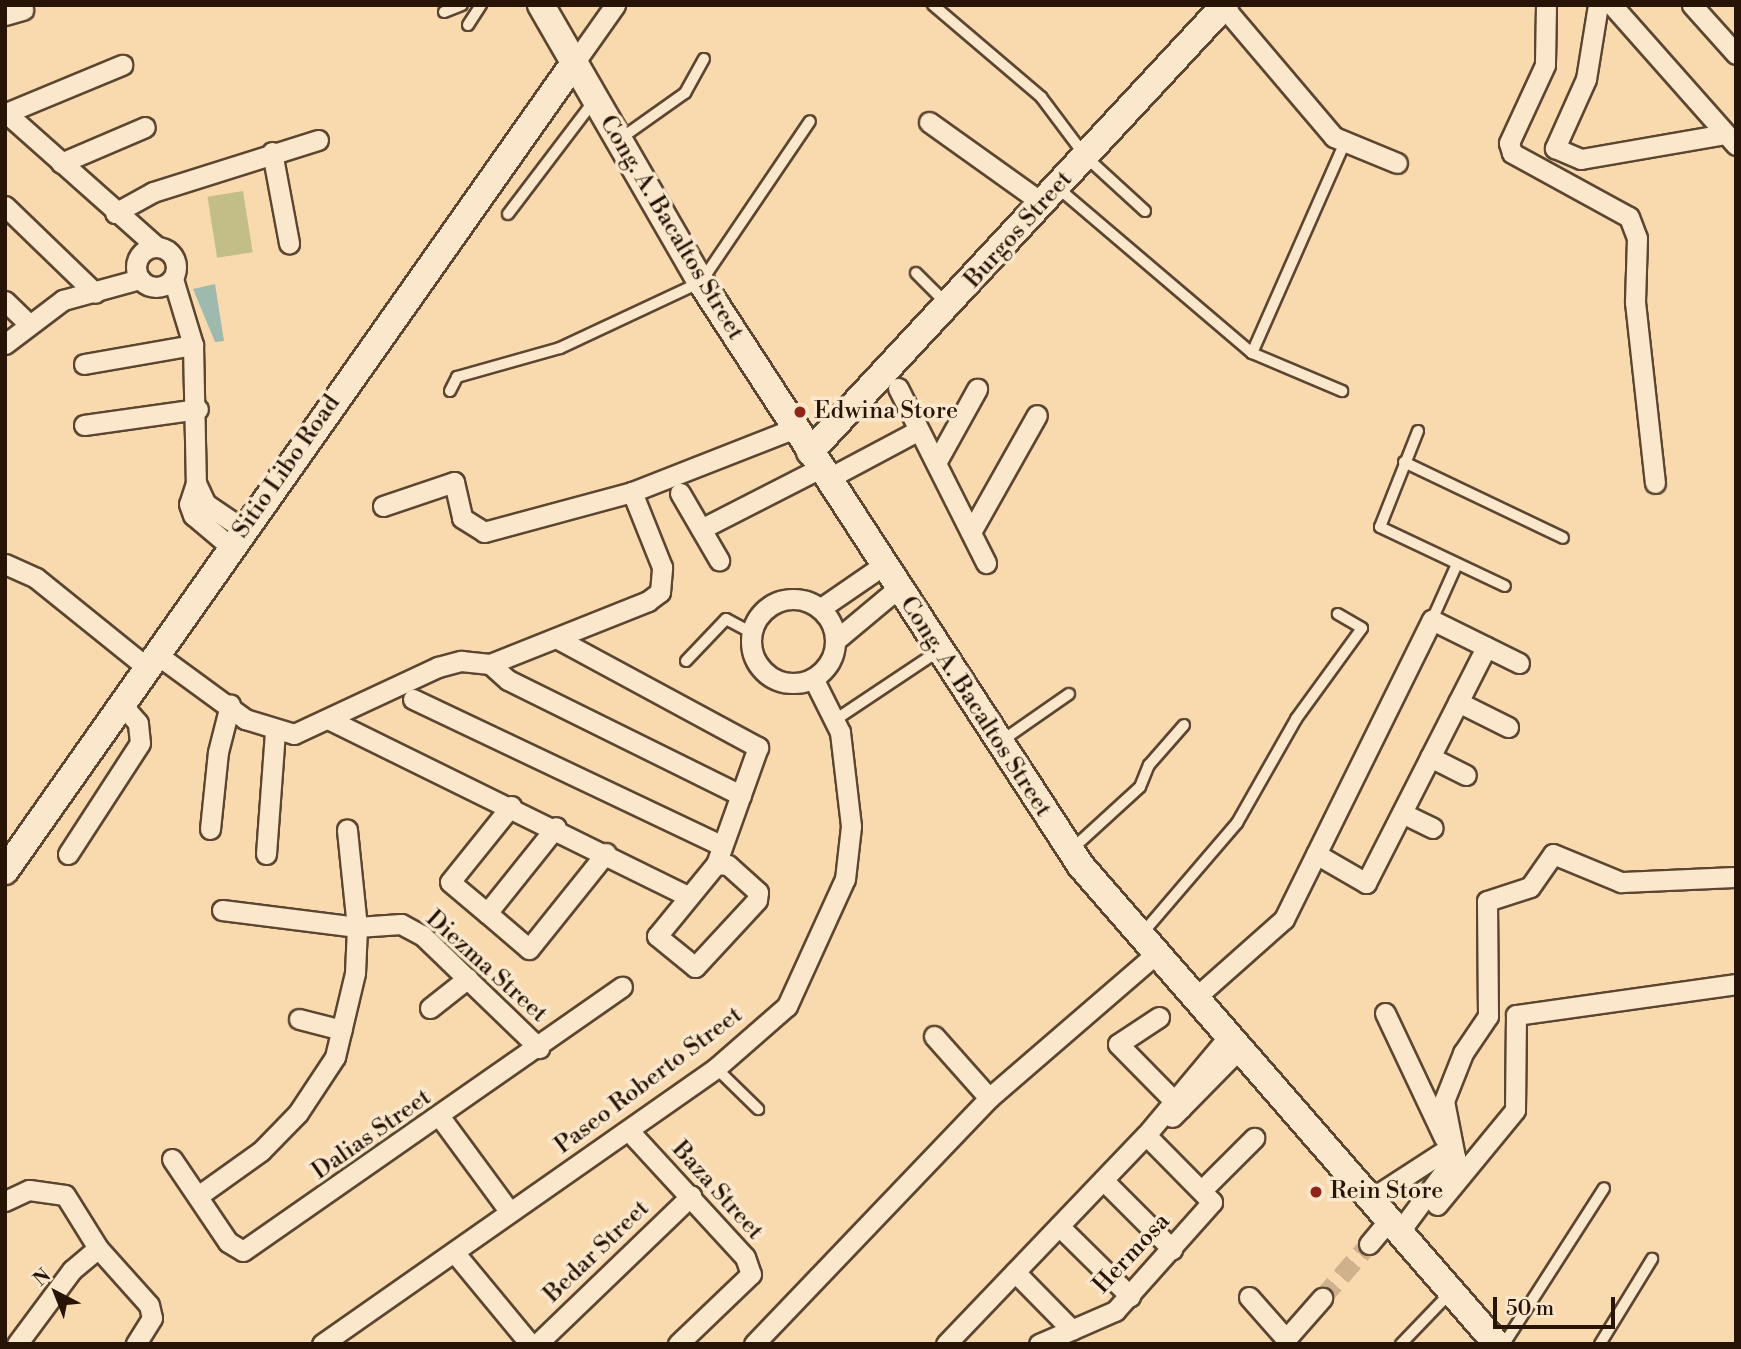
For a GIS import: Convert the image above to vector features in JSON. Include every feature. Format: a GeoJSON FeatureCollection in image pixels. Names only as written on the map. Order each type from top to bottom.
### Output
{"type":"FeatureCollection","features":[{"type":"Feature","properties":{"kind":"street","name":"Cong. A. Bacaltos Street"},"geometry":{"type":"LineString","coordinates":[[541,5],[572,66],[701,282],[937,652],[1070,850],[1148,944],[1497,1344]]}},
{"type":"Feature","properties":{"kind":"street"},"geometry":{"type":"LineString","coordinates":[[572,66],[615,5]]}},
{"type":"Feature","properties":{"kind":"street"},"geometry":{"type":"LineString","coordinates":[[1546,5],[1545,65],[1509,143],[1512,153],[1629,217],[1637,238],[1635,302],[1655,483]]}},
{"type":"Feature","properties":{"kind":"street"},"geometry":{"type":"LineString","coordinates":[[1598,5],[1586,79],[1556,148],[1581,159],[1731,140]]}},
{"type":"Feature","properties":{"kind":"street"},"geometry":{"type":"LineString","coordinates":[[1612,5],[1731,140]]}},
{"type":"Feature","properties":{"kind":"street"},"geometry":{"type":"LineString","coordinates":[[1692,5],[1736,54]]}},
{"type":"Feature","properties":{"kind":"street"},"geometry":{"type":"LineString","coordinates":[[1224,6],[1334,137],[1397,163]]}},
{"type":"Feature","properties":{"kind":"street","name":"Burgos Street"},"geometry":{"type":"LineString","coordinates":[[819,466],[950,306],[1224,6]]}},
{"type":"Feature","properties":{"kind":"street"},"geometry":{"type":"LineString","coordinates":[[122,65],[5,113],[115,213],[157,247],[173,256],[173,279],[193,345],[198,409],[196,483],[206,504],[234,543]]}},
{"type":"Feature","properties":{"kind":"street","name":"Sitio Libo Road"},"geometry":{"type":"LineString","coordinates":[[5,871],[124,706],[234,543],[572,66]]}},
{"type":"Feature","properties":{"kind":"street"},"geometry":{"type":"LineString","coordinates":[[929,122],[1051,196]]}},
{"type":"Feature","properties":{"kind":"street"},"geometry":{"type":"LineString","coordinates":[[61,163],[145,127]]}},
{"type":"Feature","properties":{"kind":"street"},"geometry":{"type":"LineString","coordinates":[[115,213],[153,192],[272,152],[318,140]]}},
{"type":"Feature","properties":{"kind":"street"},"geometry":{"type":"LineString","coordinates":[[272,152],[289,243]]}},
{"type":"Feature","properties":{"kind":"street"},"geometry":{"type":"LineString","coordinates":[[5,206],[95,293]]}},
{"type":"Feature","properties":{"kind":"street"},"geometry":{"type":"LineString","coordinates":[[140,279],[137,261],[157,247]]}},
{"type":"Feature","properties":{"kind":"street"},"geometry":{"type":"LineString","coordinates":[[5,344],[28,323],[63,300],[140,279],[156,287],[173,279]]}},
{"type":"Feature","properties":{"kind":"street"},"geometry":{"type":"LineString","coordinates":[[5,301],[28,323]]}},
{"type":"Feature","properties":{"kind":"street"},"geometry":{"type":"LineString","coordinates":[[84,364],[193,345]]}},
{"type":"Feature","properties":{"kind":"street"},"geometry":{"type":"LineString","coordinates":[[898,388],[986,564]]}},
{"type":"Feature","properties":{"kind":"street"},"geometry":{"type":"LineString","coordinates":[[936,463],[977,388]]}},
{"type":"Feature","properties":{"kind":"street"},"geometry":{"type":"LineString","coordinates":[[84,425],[198,409]]}},
{"type":"Feature","properties":{"kind":"street"},"geometry":{"type":"LineString","coordinates":[[971,532],[1037,415]]}},
{"type":"Feature","properties":{"kind":"street"},"geometry":{"type":"LineString","coordinates":[[383,506],[448,481],[458,487],[462,517],[484,531],[632,492],[795,428]]}},
{"type":"Feature","properties":{"kind":"street"},"geometry":{"type":"LineString","coordinates":[[701,529],[819,466],[919,430]]}},
{"type":"Feature","properties":{"kind":"street"},"geometry":{"type":"LineString","coordinates":[[490,664],[660,592],[659,555],[632,492]]}},
{"type":"Feature","properties":{"kind":"street"},"geometry":{"type":"LineString","coordinates":[[680,493],[719,560]]}},
{"type":"Feature","properties":{"kind":"street"},"geometry":{"type":"LineString","coordinates":[[5,564],[36,578],[154,663],[275,731],[294,734],[438,667],[461,660],[490,664],[528,690],[741,795]]}},
{"type":"Feature","properties":{"kind":"street"},"geometry":{"type":"LineString","coordinates":[[821,608],[836,640],[834,655],[813,678],[791,683],[768,676],[752,649],[752,634],[763,611],[785,599],[821,608],[882,566]]}},
{"type":"Feature","properties":{"kind":"street"},"geometry":{"type":"LineString","coordinates":[[836,640],[897,589]]}},
{"type":"Feature","properties":{"kind":"street"},"geometry":{"type":"LineString","coordinates":[[1195,998],[1284,919],[1432,620],[1519,663]]}},
{"type":"Feature","properties":{"kind":"street"},"geometry":{"type":"LineString","coordinates":[[413,699],[719,855],[758,892],[757,900],[695,967],[657,936],[685,895],[719,855],[758,747],[556,638]]}},
{"type":"Feature","properties":{"kind":"street"},"geometry":{"type":"LineString","coordinates":[[1316,854],[1366,883],[1486,647]]}},
{"type":"Feature","properties":{"kind":"street","name":"Paseo Roberto Street"},"geometry":{"type":"LineString","coordinates":[[322,1344],[716,1068],[787,1006],[845,879],[851,826],[835,720],[813,678]]}},
{"type":"Feature","properties":{"kind":"street"},"geometry":{"type":"LineString","coordinates":[[1458,702],[1508,727]]}},
{"type":"Feature","properties":{"kind":"street"},"geometry":{"type":"LineString","coordinates":[[210,829],[218,752],[230,705]]}},
{"type":"Feature","properties":{"kind":"street"},"geometry":{"type":"LineString","coordinates":[[68,854],[140,743],[138,723],[124,706]]}},
{"type":"Feature","properties":{"kind":"street"},"geometry":{"type":"LineString","coordinates":[[328,719],[556,827],[685,895]]}},
{"type":"Feature","properties":{"kind":"street"},"geometry":{"type":"LineString","coordinates":[[266,854],[275,731]]}},
{"type":"Feature","properties":{"kind":"street"},"geometry":{"type":"LineString","coordinates":[[1430,757],[1466,775]]}},
{"type":"Feature","properties":{"kind":"street"},"geometry":{"type":"LineString","coordinates":[[511,806],[450,882],[529,949],[606,852]]}},
{"type":"Feature","properties":{"kind":"street"},"geometry":{"type":"LineString","coordinates":[[1402,813],[1433,828]]}},
{"type":"Feature","properties":{"kind":"street"},"geometry":{"type":"LineString","coordinates":[[487,913],[556,827]]}},
{"type":"Feature","properties":{"kind":"street"},"geometry":{"type":"LineString","coordinates":[[198,1196],[261,1151],[298,1113],[335,1057],[342,1030],[357,927],[346,830]]}},
{"type":"Feature","properties":{"kind":"street"},"geometry":{"type":"LineString","coordinates":[[1399,1229],[1452,1152],[1444,1101],[1463,1053],[1488,1016],[1487,901],[1530,887],[1553,854],[1621,882],[1736,877]]}},
{"type":"Feature","properties":{"kind":"street"},"geometry":{"type":"LineString","coordinates":[[222,910],[357,927]]}},
{"type":"Feature","properties":{"kind":"street","name":"Diezma Street"},"geometry":{"type":"LineString","coordinates":[[357,927],[401,924],[468,978],[539,1048]]}},
{"type":"Feature","properties":{"kind":"street"},"geometry":{"type":"LineString","coordinates":[[754,1344],[989,1098],[1148,944]]}},
{"type":"Feature","properties":{"kind":"street"},"geometry":{"type":"LineString","coordinates":[[430,1009],[468,978]]}},
{"type":"Feature","properties":{"kind":"street"},"geometry":{"type":"LineString","coordinates":[[1369,1244],[1399,1229],[1515,1110],[1516,1015],[1736,984]]}},
{"type":"Feature","properties":{"kind":"street","name":"Dalias Street"},"geometry":{"type":"LineString","coordinates":[[172,1159],[228,1242],[243,1251],[440,1117],[622,987]]}},
{"type":"Feature","properties":{"kind":"street"},"geometry":{"type":"LineString","coordinates":[[1385,1013],[1452,1152]]}},
{"type":"Feature","properties":{"kind":"street"},"geometry":{"type":"LineString","coordinates":[[1159,1017],[1118,1044],[1176,1103]]}},
{"type":"Feature","properties":{"kind":"street"},"geometry":{"type":"LineString","coordinates":[[299,1019],[342,1030]]}},
{"type":"Feature","properties":{"kind":"street"},"geometry":{"type":"LineString","coordinates":[[934,1036],[989,1098]]}},
{"type":"Feature","properties":{"kind":"street"},"geometry":{"type":"LineString","coordinates":[[957,1340],[1015,1272],[1234,1042]]}},
{"type":"Feature","properties":{"kind":"street"},"geometry":{"type":"LineString","coordinates":[[440,1117],[509,1211]]}},
{"type":"Feature","properties":{"kind":"street","name":"Baza Street"},"geometry":{"type":"LineString","coordinates":[[629,1131],[746,1257],[751,1274],[678,1344]]}},
{"type":"Feature","properties":{"kind":"street"},"geometry":{"type":"LineString","coordinates":[[1146,1135],[1207,1196]]}},
{"type":"Feature","properties":{"kind":"street","name":"Hermosa"},"geometry":{"type":"LineString","coordinates":[[1039,1344],[1105,1317],[1130,1296],[1172,1249],[1207,1196],[1254,1138]]}},
{"type":"Feature","properties":{"kind":"street"},"geometry":{"type":"LineString","coordinates":[[1372,1198],[1452,1152]]}},
{"type":"Feature","properties":{"kind":"street"},"geometry":{"type":"LineString","coordinates":[[1103,1180],[1172,1249]]}},
{"type":"Feature","properties":{"kind":"street"},"geometry":{"type":"LineString","coordinates":[[5,1201],[29,1190],[65,1195],[98,1248],[149,1306],[152,1318],[136,1344]]}},
{"type":"Feature","properties":{"kind":"street","name":"Bedar Street"},"geometry":{"type":"LineString","coordinates":[[537,1344],[691,1196]]}},
{"type":"Feature","properties":{"kind":"street"},"geometry":{"type":"LineString","coordinates":[[1059,1226],[1130,1296]]}},
{"type":"Feature","properties":{"kind":"street"},"geometry":{"type":"LineString","coordinates":[[17,1344],[72,1270],[98,1248]]}},
{"type":"Feature","properties":{"kind":"street"},"geometry":{"type":"LineString","coordinates":[[454,1252],[530,1344]]}},
{"type":"Feature","properties":{"kind":"street"},"geometry":{"type":"LineString","coordinates":[[1015,1272],[1072,1330]]}},
{"type":"Feature","properties":{"kind":"street"},"geometry":{"type":"LineString","coordinates":[[1249,1297],[1286,1339],[1322,1298]]}},
{"type":"Feature","properties":{"kind":"lane"},"geometry":{"type":"LineString","coordinates":[[444,12],[462,5]]}},
{"type":"Feature","properties":{"kind":"lane"},"geometry":{"type":"LineString","coordinates":[[468,25],[481,5]]}},
{"type":"Feature","properties":{"kind":"lane"},"geometry":{"type":"LineString","coordinates":[[933,5],[1041,97],[1086,157],[1145,211]]}},
{"type":"Feature","properties":{"kind":"lane"},"geometry":{"type":"LineString","coordinates":[[617,141],[685,93],[704,60]]}},
{"type":"Feature","properties":{"kind":"lane"},"geometry":{"type":"LineString","coordinates":[[508,214],[593,101]]}},
{"type":"Feature","properties":{"kind":"lane"},"geometry":{"type":"LineString","coordinates":[[450,391],[457,377],[561,348],[701,282],[810,121]]}},
{"type":"Feature","properties":{"kind":"lane"},"geometry":{"type":"LineString","coordinates":[[1252,353],[1345,142]]}},
{"type":"Feature","properties":{"kind":"lane"},"geometry":{"type":"LineString","coordinates":[[1051,196],[1252,353],[1342,391]]}},
{"type":"Feature","properties":{"kind":"lane"},"geometry":{"type":"LineString","coordinates":[[916,273],[950,306]]}},
{"type":"Feature","properties":{"kind":"lane"},"geometry":{"type":"LineString","coordinates":[[1418,431],[1380,527],[1505,586]]}},
{"type":"Feature","properties":{"kind":"lane"},"geometry":{"type":"LineString","coordinates":[[1404,462],[1563,538]]}},
{"type":"Feature","properties":{"kind":"lane"},"geometry":{"type":"LineString","coordinates":[[1432,620],[1457,564]]}},
{"type":"Feature","properties":{"kind":"lane"},"geometry":{"type":"LineString","coordinates":[[1148,944],[1237,822],[1296,719],[1363,628],[1338,614]]}},
{"type":"Feature","properties":{"kind":"lane"},"geometry":{"type":"LineString","coordinates":[[686,661],[726,619],[752,634]]}},
{"type":"Feature","properties":{"kind":"lane"},"geometry":{"type":"LineString","coordinates":[[835,720],[937,652]]}},
{"type":"Feature","properties":{"kind":"lane"},"geometry":{"type":"LineString","coordinates":[[997,744],[1069,694]]}},
{"type":"Feature","properties":{"kind":"lane"},"geometry":{"type":"LineString","coordinates":[[1070,850],[1140,787],[1149,765],[1184,725]]}},
{"type":"Feature","properties":{"kind":"lane"},"geometry":{"type":"LineString","coordinates":[[716,1068],[758,1109]]}},
{"type":"Feature","properties":{"kind":"lane"},"geometry":{"type":"LineString","coordinates":[[1504,1344],[1604,1188]]}},
{"type":"Feature","properties":{"kind":"lane"},"geometry":{"type":"LineString","coordinates":[[1600,1344],[1652,1259]]}},
{"type":"Feature","properties":{"kind":"lane"},"geometry":{"type":"LineString","coordinates":[[1401,1344],[1451,1292]]}},
{"type":"Feature","properties":{"kind":"shaded area"},"geometry":{"type":"Polygon","coordinates":[[[243,191],[253,252],[217,258],[207,197],[243,191]]]}},
{"type":"Feature","properties":{"kind":"shaded area"},"geometry":{"type":"Polygon","coordinates":[[[215,284],[224,341],[215,342],[193,289],[215,284]]]}},
{"type":"Feature","properties":{"kind":"tunnel"},"geometry":{"type":"LineString","coordinates":[[1322,1298],[1369,1244]]}},
{"type":"Feature","properties":{"kind":"place","name":"Edwina Store"},"geometry":{"type":"Point","coordinates":[800,412]}},
{"type":"Feature","properties":{"kind":"place","name":"Rein Store"},"geometry":{"type":"Point","coordinates":[1316,1192]}}]}
